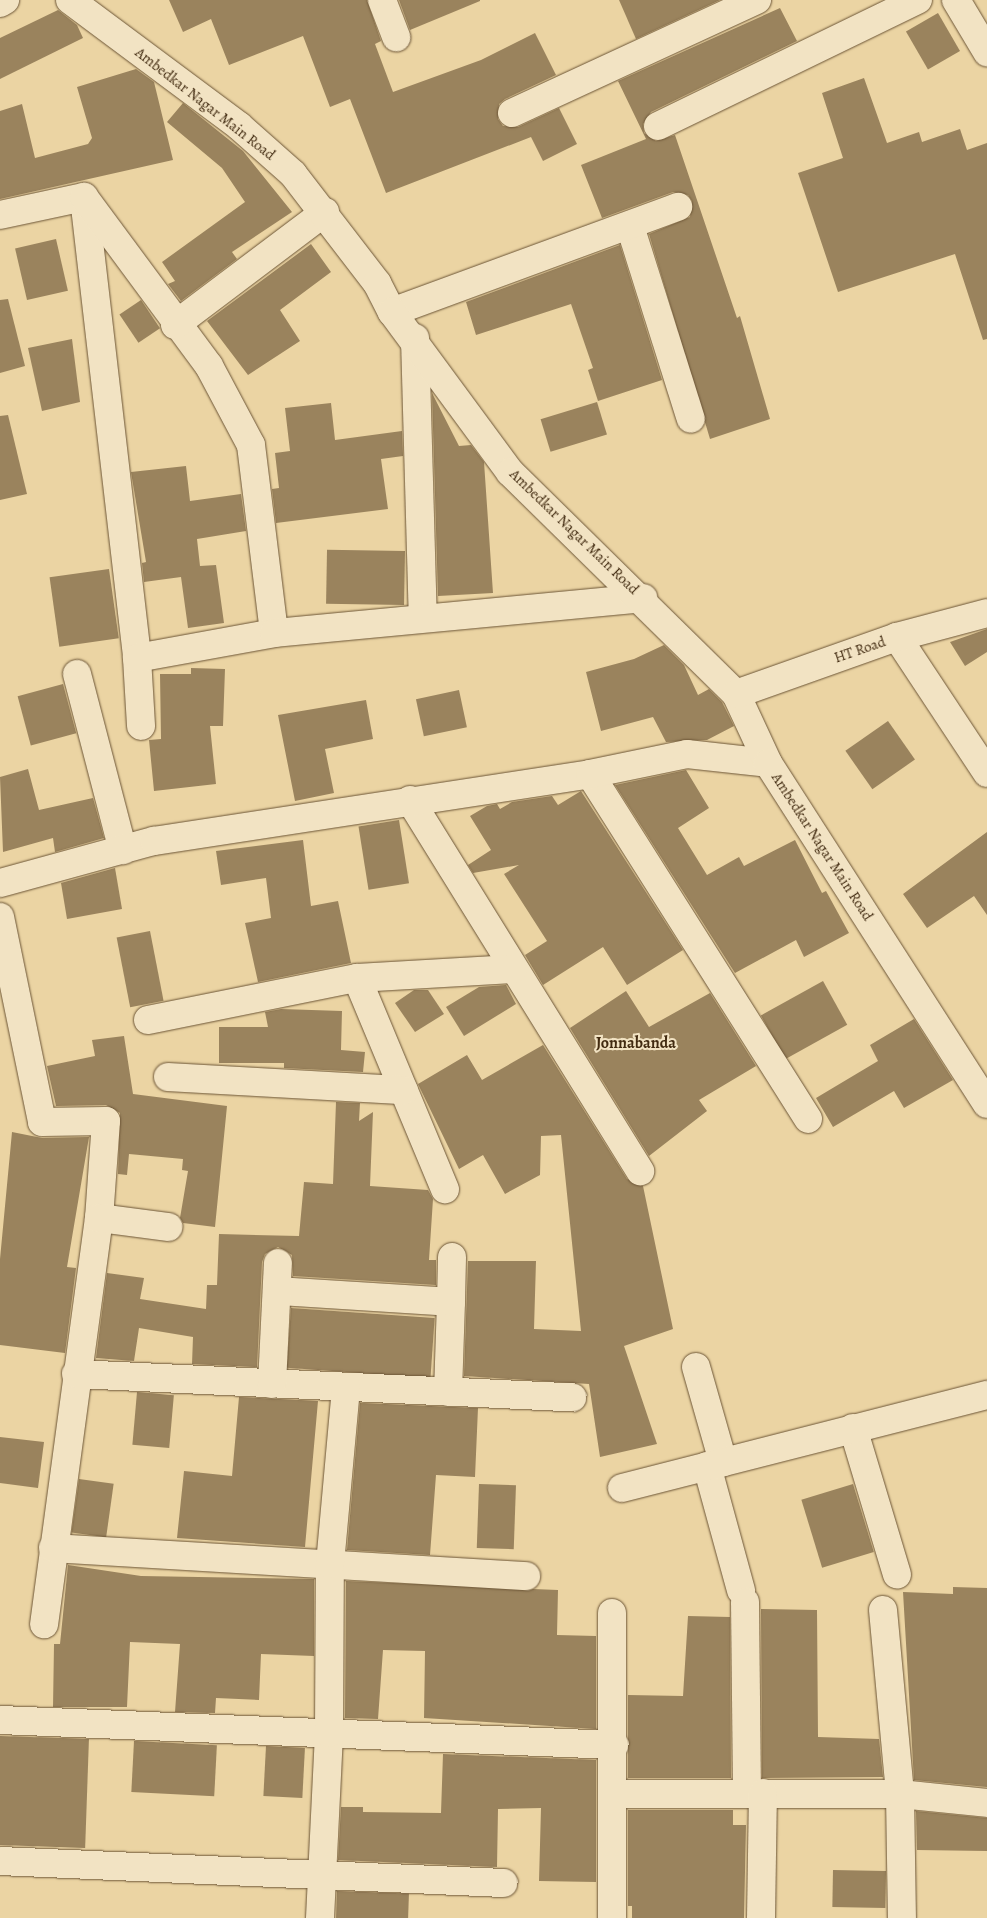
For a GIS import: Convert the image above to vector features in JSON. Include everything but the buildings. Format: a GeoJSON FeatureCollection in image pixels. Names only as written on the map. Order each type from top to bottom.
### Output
{"type":"FeatureCollection","features":[{"type":"Feature","properties":{"kind":"street"},"geometry":{"type":"LineString","coordinates":[[0,3],[5,0]]}},
{"type":"Feature","properties":{"kind":"street","name":"Ambedkar Nagar Main Road"},"geometry":{"type":"LineString","coordinates":[[70,0],[239,126],[293,174],[325,212],[377,283],[392,312],[415,338],[510,472],[643,598],[736,694],[768,763],[987,1104]]}},
{"type":"Feature","properties":{"kind":"street"},"geometry":{"type":"LineString","coordinates":[[382,0],[396,37]]}},
{"type":"Feature","properties":{"kind":"street"},"geometry":{"type":"LineString","coordinates":[[512,113],[757,0]]}},
{"type":"Feature","properties":{"kind":"street"},"geometry":{"type":"LineString","coordinates":[[658,126],[918,0]]}},
{"type":"Feature","properties":{"kind":"street"},"geometry":{"type":"LineString","coordinates":[[956,0],[987,52]]}},
{"type":"Feature","properties":{"kind":"street"},"geometry":{"type":"LineString","coordinates":[[0,214],[84,196]]}},
{"type":"Feature","properties":{"kind":"street"},"geometry":{"type":"LineString","coordinates":[[84,196],[176,325],[209,366],[251,445],[274,633]]}},
{"type":"Feature","properties":{"kind":"street"},"geometry":{"type":"LineString","coordinates":[[84,196],[137,658],[141,726]]}},
{"type":"Feature","properties":{"kind":"street"},"geometry":{"type":"LineString","coordinates":[[392,312],[678,207]]}},
{"type":"Feature","properties":{"kind":"street"},"geometry":{"type":"LineString","coordinates":[[176,325],[325,212]]}},
{"type":"Feature","properties":{"kind":"street"},"geometry":{"type":"LineString","coordinates":[[630,226],[692,419]]}},
{"type":"Feature","properties":{"kind":"street"},"geometry":{"type":"LineString","coordinates":[[415,338],[423,617]]}},
{"type":"Feature","properties":{"kind":"street"},"geometry":{"type":"LineString","coordinates":[[137,658],[274,633],[423,617],[643,598]]}},
{"type":"Feature","properties":{"kind":"street","name":"HT Road"},"geometry":{"type":"LineString","coordinates":[[736,694],[897,637],[987,613]]}},
{"type":"Feature","properties":{"kind":"street"},"geometry":{"type":"LineString","coordinates":[[897,637],[987,773]]}},
{"type":"Feature","properties":{"kind":"street"},"geometry":{"type":"LineString","coordinates":[[77,674],[123,850]]}},
{"type":"Feature","properties":{"kind":"street"},"geometry":{"type":"LineString","coordinates":[[0,883],[123,850],[410,800],[590,774],[687,754],[768,763]]}},
{"type":"Feature","properties":{"kind":"street"},"geometry":{"type":"LineString","coordinates":[[590,774],[808,1119]]}},
{"type":"Feature","properties":{"kind":"street"},"geometry":{"type":"LineString","coordinates":[[410,800],[513,969],[640,1171]]}},
{"type":"Feature","properties":{"kind":"street"},"geometry":{"type":"LineString","coordinates":[[0,917],[42,1122],[106,1121],[99,1218],[76,1374],[44,1624]]}},
{"type":"Feature","properties":{"kind":"street"},"geometry":{"type":"LineString","coordinates":[[148,1020],[358,978],[513,969]]}},
{"type":"Feature","properties":{"kind":"street"},"geometry":{"type":"LineString","coordinates":[[358,978],[445,1189]]}},
{"type":"Feature","properties":{"kind":"street"},"geometry":{"type":"LineString","coordinates":[[168,1077],[404,1090]]}},
{"type":"Feature","properties":{"kind":"street"},"geometry":{"type":"LineString","coordinates":[[99,1218],[168,1227]]}},
{"type":"Feature","properties":{"kind":"street"},"geometry":{"type":"LineString","coordinates":[[448,1392],[452,1257]]}},
{"type":"Feature","properties":{"kind":"street"},"geometry":{"type":"LineString","coordinates":[[272,1384],[278,1263]]}},
{"type":"Feature","properties":{"kind":"street"},"geometry":{"type":"LineString","coordinates":[[278,1291],[451,1302]]}},
{"type":"Feature","properties":{"kind":"street"},"geometry":{"type":"LineString","coordinates":[[696,1367],[743,1596],[761,1918]]}},
{"type":"Feature","properties":{"kind":"street"},"geometry":{"type":"LineString","coordinates":[[76,1374],[572,1397]]}},
{"type":"Feature","properties":{"kind":"street"},"geometry":{"type":"LineString","coordinates":[[320,1918],[329,1733],[330,1564],[346,1388]]}},
{"type":"Feature","properties":{"kind":"street"},"geometry":{"type":"LineString","coordinates":[[622,1488],[987,1395]]}},
{"type":"Feature","properties":{"kind":"street"},"geometry":{"type":"LineString","coordinates":[[853,1428],[897,1575]]}},
{"type":"Feature","properties":{"kind":"street"},"geometry":{"type":"LineString","coordinates":[[53,1548],[526,1576]]}},
{"type":"Feature","properties":{"kind":"street"},"geometry":{"type":"LineString","coordinates":[[883,1610],[900,1794],[902,1918]]}},
{"type":"Feature","properties":{"kind":"street"},"geometry":{"type":"LineString","coordinates":[[612,1613],[614,1745],[612,1918]]}},
{"type":"Feature","properties":{"kind":"street"},"geometry":{"type":"LineString","coordinates":[[0,1720],[614,1745]]}},
{"type":"Feature","properties":{"kind":"street"},"geometry":{"type":"LineString","coordinates":[[613,1794],[900,1794],[987,1803]]}},
{"type":"Feature","properties":{"kind":"street"},"geometry":{"type":"LineString","coordinates":[[0,1861],[504,1884]]}},
{"type":"Feature","properties":{"kind":"district","name":"Jonnabanda"},"geometry":{"type":"Point","coordinates":[636,1043]}}]}
